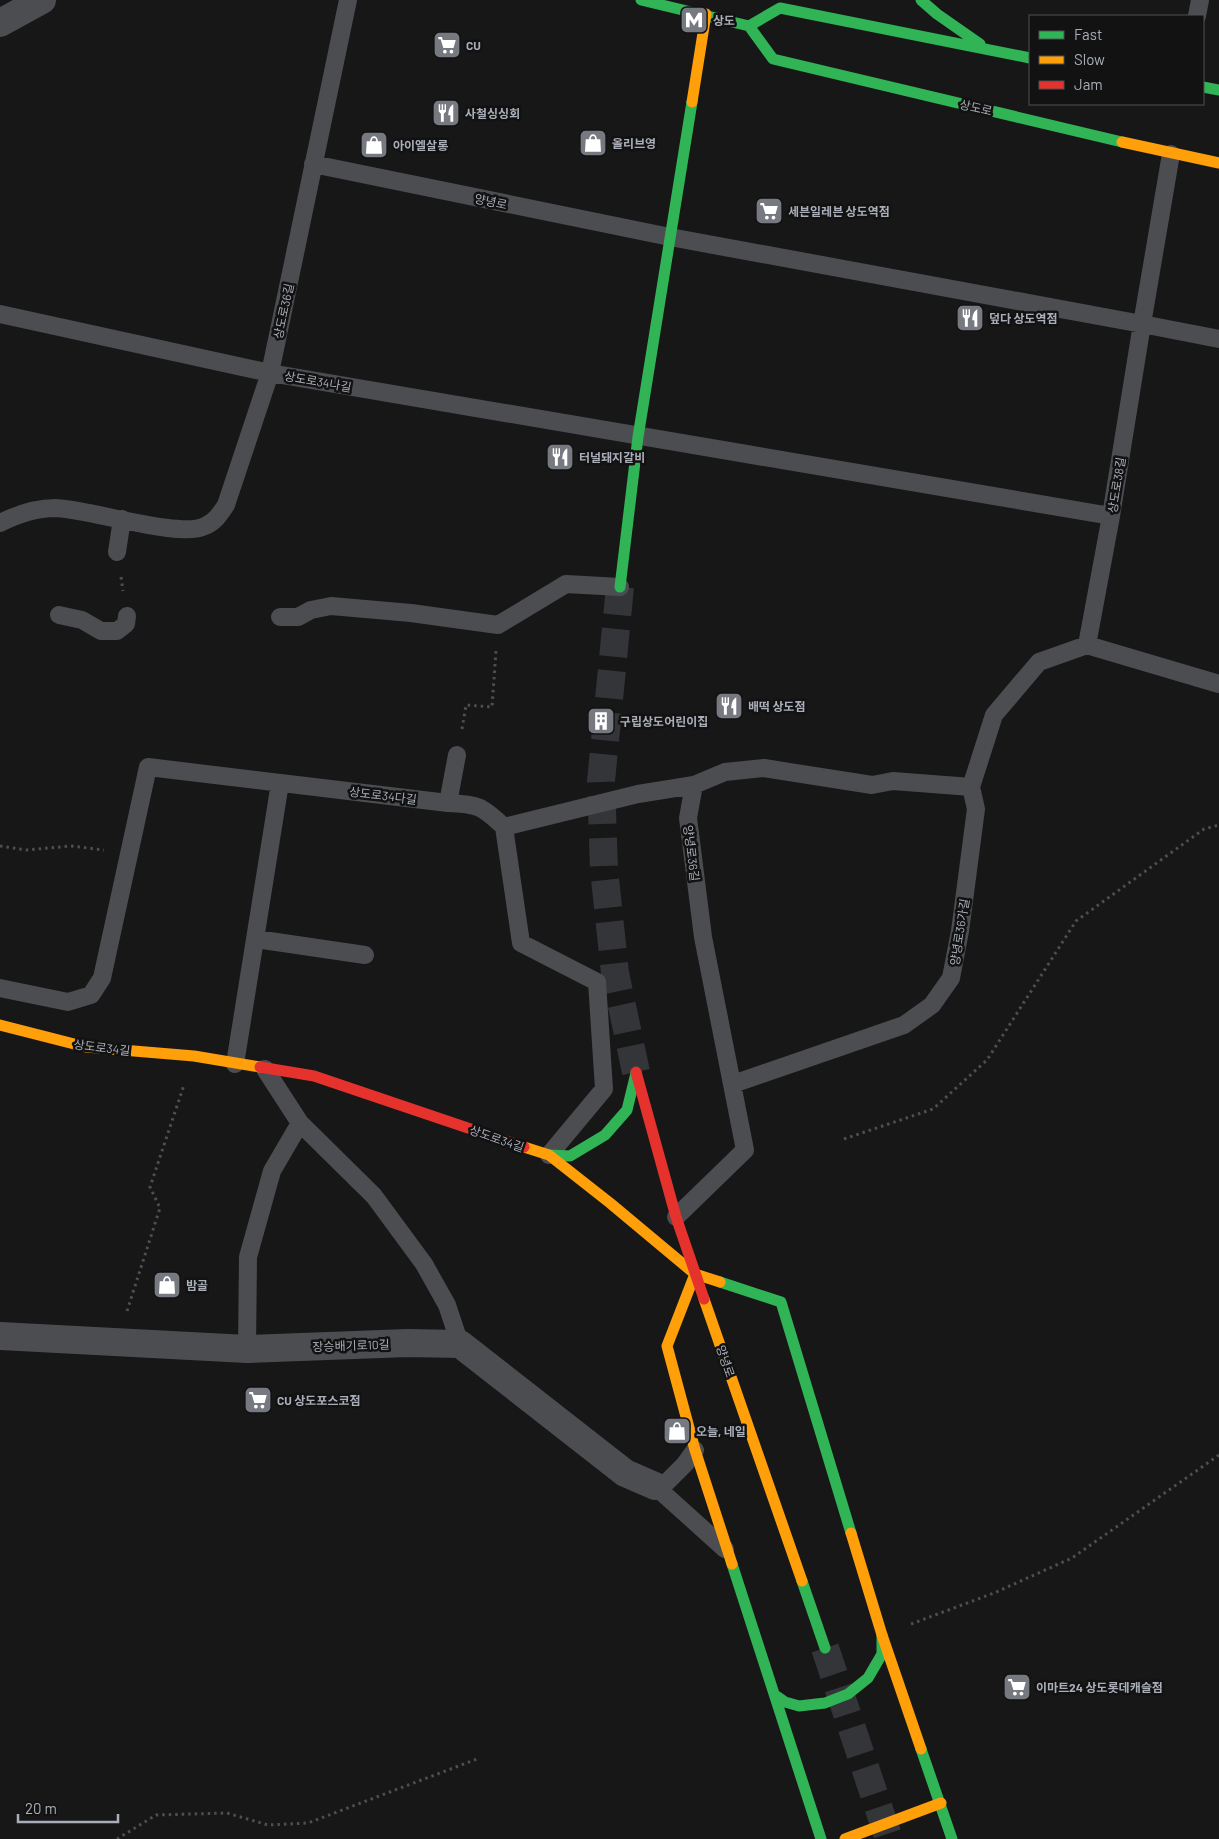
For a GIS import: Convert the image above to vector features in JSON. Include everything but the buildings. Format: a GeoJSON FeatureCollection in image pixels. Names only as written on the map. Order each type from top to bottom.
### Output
{"type":"FeatureCollection","features":[{"type":"Feature","properties":{"kind":"main road"},"geometry":{"type":"LineString","coordinates":[[641,0],[706,14],[749,26],[780,8],[1029,58]]}},
{"type":"Feature","properties":{"kind":"main road"},"geometry":{"type":"LineString","coordinates":[[620,587],[622,552],[638,437],[709,0]]}},
{"type":"Feature","properties":{"kind":"main road"},"geometry":{"type":"LineString","coordinates":[[921,0],[963,32],[994,52]]}},
{"type":"Feature","properties":{"kind":"main road","name":"상도로"},"geometry":{"type":"LineString","coordinates":[[749,26],[774,59],[1171,154],[1219,163]]}},
{"type":"Feature","properties":{"kind":"main road"},"geometry":{"type":"LineString","coordinates":[[1204,87],[1219,90]]}},
{"type":"Feature","properties":{"kind":"main road","name":"상도로34길"},"geometry":{"type":"LineString","coordinates":[[0,1025],[86,1047],[194,1056],[314,1076],[549,1155],[696,1274]]}},
{"type":"Feature","properties":{"kind":"main road","name":"양녕로"},"geometry":{"type":"LineString","coordinates":[[549,1155],[570,1156],[605,1135],[627,1110],[636,1072],[676,1217],[824,1648]]}},
{"type":"Feature","properties":{"kind":"main road"},"geometry":{"type":"LineString","coordinates":[[821,1839],[695,1450],[667,1346],[696,1274],[782,1302],[882,1635],[952,1839]]}},
{"type":"Feature","properties":{"kind":"main road"},"geometry":{"type":"LineString","coordinates":[[775,1695],[785,1702],[798,1706],[825,1703],[848,1694],[868,1678],[882,1654],[882,1635]]}},
{"type":"Feature","properties":{"kind":"main road"},"geometry":{"type":"LineString","coordinates":[[845,1839],[941,1803]]}},
{"type":"Feature","properties":{"kind":"street"},"geometry":{"type":"LineString","coordinates":[[0,23],[42,0]]}},
{"type":"Feature","properties":{"kind":"street","name":"장승배기로10길"},"geometry":{"type":"LineString","coordinates":[[0,1336],[248,1349],[408,1343],[460,1344]]}},
{"type":"Feature","properties":{"kind":"street"},"geometry":{"type":"LineString","coordinates":[[460,1344],[625,1473],[655,1486]]}},
{"type":"Feature","properties":{"kind":"lane","name":"상도로36길"},"geometry":{"type":"LineString","coordinates":[[0,523],[16,516],[53,508],[83,511],[181,530],[204,527],[217,519],[226,505],[270,373],[348,0]]}},
{"type":"Feature","properties":{"kind":"lane"},"geometry":{"type":"LineString","coordinates":[[1196,15],[1200,0]]}},
{"type":"Feature","properties":{"kind":"lane","name":"상도로38길"},"geometry":{"type":"LineString","coordinates":[[1087,645],[1111,516],[1171,154]]}},
{"type":"Feature","properties":{"kind":"lane","name":"양녕로"},"geometry":{"type":"LineString","coordinates":[[313,164],[670,237],[1142,324]]}},
{"type":"Feature","properties":{"kind":"lane","name":"상도로34나길"},"geometry":{"type":"LineString","coordinates":[[0,314],[270,373],[1111,516]]}},
{"type":"Feature","properties":{"kind":"lane"},"geometry":{"type":"LineString","coordinates":[[1142,324],[1219,339]]}},
{"type":"Feature","properties":{"kind":"lane"},"geometry":{"type":"LineString","coordinates":[[118,552],[122,519]]}},
{"type":"Feature","properties":{"kind":"lane"},"geometry":{"type":"LineString","coordinates":[[280,617],[298,617],[311,610],[331,606],[411,613],[498,625],[566,584],[620,587]]}},
{"type":"Feature","properties":{"kind":"lane"},"geometry":{"type":"LineString","coordinates":[[60,615],[82,620],[101,631],[117,631],[126,624],[127,616]]}},
{"type":"Feature","properties":{"kind":"lane"},"geometry":{"type":"LineString","coordinates":[[549,1155],[604,1088],[597,982],[521,943],[504,827],[638,794],[694,785],[725,772],[764,768],[872,785],[893,780],[971,787],[994,715],[1039,662],[1087,645],[1219,684]]}},
{"type":"Feature","properties":{"kind":"lane"},"geometry":{"type":"LineString","coordinates":[[448,803],[457,755]]}},
{"type":"Feature","properties":{"kind":"lane","name":"상도로34다길"},"geometry":{"type":"LineString","coordinates":[[0,988],[68,1002],[91,995],[102,978],[148,767],[448,803],[472,804],[489,812],[504,827]]}},
{"type":"Feature","properties":{"kind":"lane"},"geometry":{"type":"LineString","coordinates":[[236,1064],[280,783]]}},
{"type":"Feature","properties":{"kind":"lane","name":"양녕로36길"},"geometry":{"type":"LineString","coordinates":[[676,1217],[746,1150],[703,937],[688,818],[694,785]]}},
{"type":"Feature","properties":{"kind":"lane","name":"양녕로36가길"},"geometry":{"type":"LineString","coordinates":[[733,1084],[904,1025],[932,1005],[951,978],[960,931],[976,810],[971,787]]}},
{"type":"Feature","properties":{"kind":"lane"},"geometry":{"type":"LineString","coordinates":[[256,938],[365,955]]}},
{"type":"Feature","properties":{"kind":"lane"},"geometry":{"type":"LineString","coordinates":[[265,1069],[300,1123],[374,1196],[424,1264],[447,1305],[460,1344]]}},
{"type":"Feature","properties":{"kind":"lane"},"geometry":{"type":"LineString","coordinates":[[248,1349],[248,1257],[272,1170],[300,1123]]}},
{"type":"Feature","properties":{"kind":"lane"},"geometry":{"type":"LineString","coordinates":[[695,1450],[685,1464],[667,1482],[655,1486],[728,1552]]}},
{"type":"Feature","properties":{"kind":"path"},"geometry":{"type":"LineString","coordinates":[[118,552],[127,616]]}},
{"type":"Feature","properties":{"kind":"path"},"geometry":{"type":"LineString","coordinates":[[466,705],[492,707],[498,625]]}},
{"type":"Feature","properties":{"kind":"path"},"geometry":{"type":"LineString","coordinates":[[844,1139],[933,1109],[987,1060],[1076,921],[1204,829],[1219,825]]}},
{"type":"Feature","properties":{"kind":"path"},"geometry":{"type":"LineString","coordinates":[[0,846],[26,850],[71,846],[129,853]]}},
{"type":"Feature","properties":{"kind":"path"},"geometry":{"type":"LineString","coordinates":[[117,1342],[160,1208],[150,1187],[194,1056]]}},
{"type":"Feature","properties":{"kind":"path"},"geometry":{"type":"LineString","coordinates":[[882,1635],[994,1593],[1072,1558],[1219,1455]]}},
{"type":"Feature","properties":{"kind":"path"},"geometry":{"type":"LineString","coordinates":[[117,1839],[156,1815],[227,1813],[268,1824],[308,1823],[478,1759]]}},
{"type":"Feature","properties":{"kind":"tunnel"},"geometry":{"type":"LineString","coordinates":[[620,587],[601,781],[604,869],[615,973],[636,1072]]}},
{"type":"Feature","properties":{"kind":"tunnel"},"geometry":{"type":"LineString","coordinates":[[825,1648],[889,1839]]}},
{"type":"Feature","properties":{"kind":"traffic: fast"},"geometry":{"type":"LineString","coordinates":[[641,0],[749,26],[773,59],[1122,142]]}},
{"type":"Feature","properties":{"kind":"traffic: fast"},"geometry":{"type":"LineString","coordinates":[[921,0],[937,14],[980,44]]}},
{"type":"Feature","properties":{"kind":"traffic: fast"},"geometry":{"type":"LineString","coordinates":[[749,26],[780,8],[1029,58]]}},
{"type":"Feature","properties":{"kind":"traffic: fast"},"geometry":{"type":"LineString","coordinates":[[1204,87],[1219,90]]}},
{"type":"Feature","properties":{"kind":"traffic: fast"},"geometry":{"type":"LineString","coordinates":[[620,587],[638,437],[692,102]]}},
{"type":"Feature","properties":{"kind":"traffic: fast"},"geometry":{"type":"LineString","coordinates":[[549,1155],[570,1156],[605,1135],[627,1110],[636,1073]]}},
{"type":"Feature","properties":{"kind":"traffic: fast"},"geometry":{"type":"LineString","coordinates":[[720,1282],[781,1302],[851,1533]]}},
{"type":"Feature","properties":{"kind":"traffic: fast"},"geometry":{"type":"LineString","coordinates":[[732,1564],[821,1839]]}},
{"type":"Feature","properties":{"kind":"traffic: fast"},"geometry":{"type":"LineString","coordinates":[[802,1581],[825,1648]]}},
{"type":"Feature","properties":{"kind":"traffic: fast"},"geometry":{"type":"LineString","coordinates":[[775,1695],[785,1702],[799,1706],[825,1703],[848,1694],[868,1678],[882,1654],[882,1635]]}},
{"type":"Feature","properties":{"kind":"traffic: fast"},"geometry":{"type":"LineString","coordinates":[[921,1749],[952,1839]]}},
{"type":"Feature","properties":{"kind":"traffic: slow"},"geometry":{"type":"LineString","coordinates":[[692,102],[706,14]]}},
{"type":"Feature","properties":{"kind":"traffic: slow"},"geometry":{"type":"LineString","coordinates":[[1122,142],[1219,163]]}},
{"type":"Feature","properties":{"kind":"traffic: slow"},"geometry":{"type":"LineString","coordinates":[[0,1025],[86,1047],[194,1056],[260,1067]]}},
{"type":"Feature","properties":{"kind":"traffic: slow"},"geometry":{"type":"LineString","coordinates":[[524,1147],[549,1155],[695,1274],[720,1282]]}},
{"type":"Feature","properties":{"kind":"traffic: slow"},"geometry":{"type":"LineString","coordinates":[[695,1274],[667,1346],[695,1450],[732,1564]]}},
{"type":"Feature","properties":{"kind":"traffic: slow"},"geometry":{"type":"LineString","coordinates":[[704,1299],[802,1581]]}},
{"type":"Feature","properties":{"kind":"traffic: slow"},"geometry":{"type":"LineString","coordinates":[[851,1533],[882,1635],[921,1749]]}},
{"type":"Feature","properties":{"kind":"traffic: slow"},"geometry":{"type":"LineString","coordinates":[[845,1839],[941,1803]]}},
{"type":"Feature","properties":{"kind":"traffic: jam"},"geometry":{"type":"LineString","coordinates":[[260,1067],[314,1076],[524,1147]]}},
{"type":"Feature","properties":{"kind":"traffic: jam"},"geometry":{"type":"LineString","coordinates":[[636,1072],[676,1217],[704,1299]]}},
{"type":"Feature","properties":{"kind":"place","name":"상도"},"geometry":{"type":"Point","coordinates":[694,20]}},
{"type":"Feature","properties":{"kind":"place","name":"CU"},"geometry":{"type":"Point","coordinates":[447,45]}},
{"type":"Feature","properties":{"kind":"place","name":"사철싱싱회"},"geometry":{"type":"Point","coordinates":[446,113]}},
{"type":"Feature","properties":{"kind":"place","name":"올리브영"},"geometry":{"type":"Point","coordinates":[593,143]}},
{"type":"Feature","properties":{"kind":"place","name":"아이엘살롱"},"geometry":{"type":"Point","coordinates":[374,145]}},
{"type":"Feature","properties":{"kind":"place","name":"세븐일레븐 상도역점"},"geometry":{"type":"Point","coordinates":[769,211]}},
{"type":"Feature","properties":{"kind":"place","name":"덮다 상도역점"},"geometry":{"type":"Point","coordinates":[970,318]}},
{"type":"Feature","properties":{"kind":"place","name":"터널돼지갈비"},"geometry":{"type":"Point","coordinates":[560,457]}},
{"type":"Feature","properties":{"kind":"place","name":"배떡 상도점"},"geometry":{"type":"Point","coordinates":[729,706]}},
{"type":"Feature","properties":{"kind":"place","name":"구립상도어린이집"},"geometry":{"type":"Point","coordinates":[601,721]}},
{"type":"Feature","properties":{"kind":"place","name":"밤골"},"geometry":{"type":"Point","coordinates":[167,1285]}},
{"type":"Feature","properties":{"kind":"place","name":"CU 상도포스코점"},"geometry":{"type":"Point","coordinates":[258,1400]}},
{"type":"Feature","properties":{"kind":"place","name":"오늘, 네일"},"geometry":{"type":"Point","coordinates":[677,1431]}},
{"type":"Feature","properties":{"kind":"place","name":"이마트24 상도롯데캐슬점"},"geometry":{"type":"Point","coordinates":[1017,1687]}}]}
